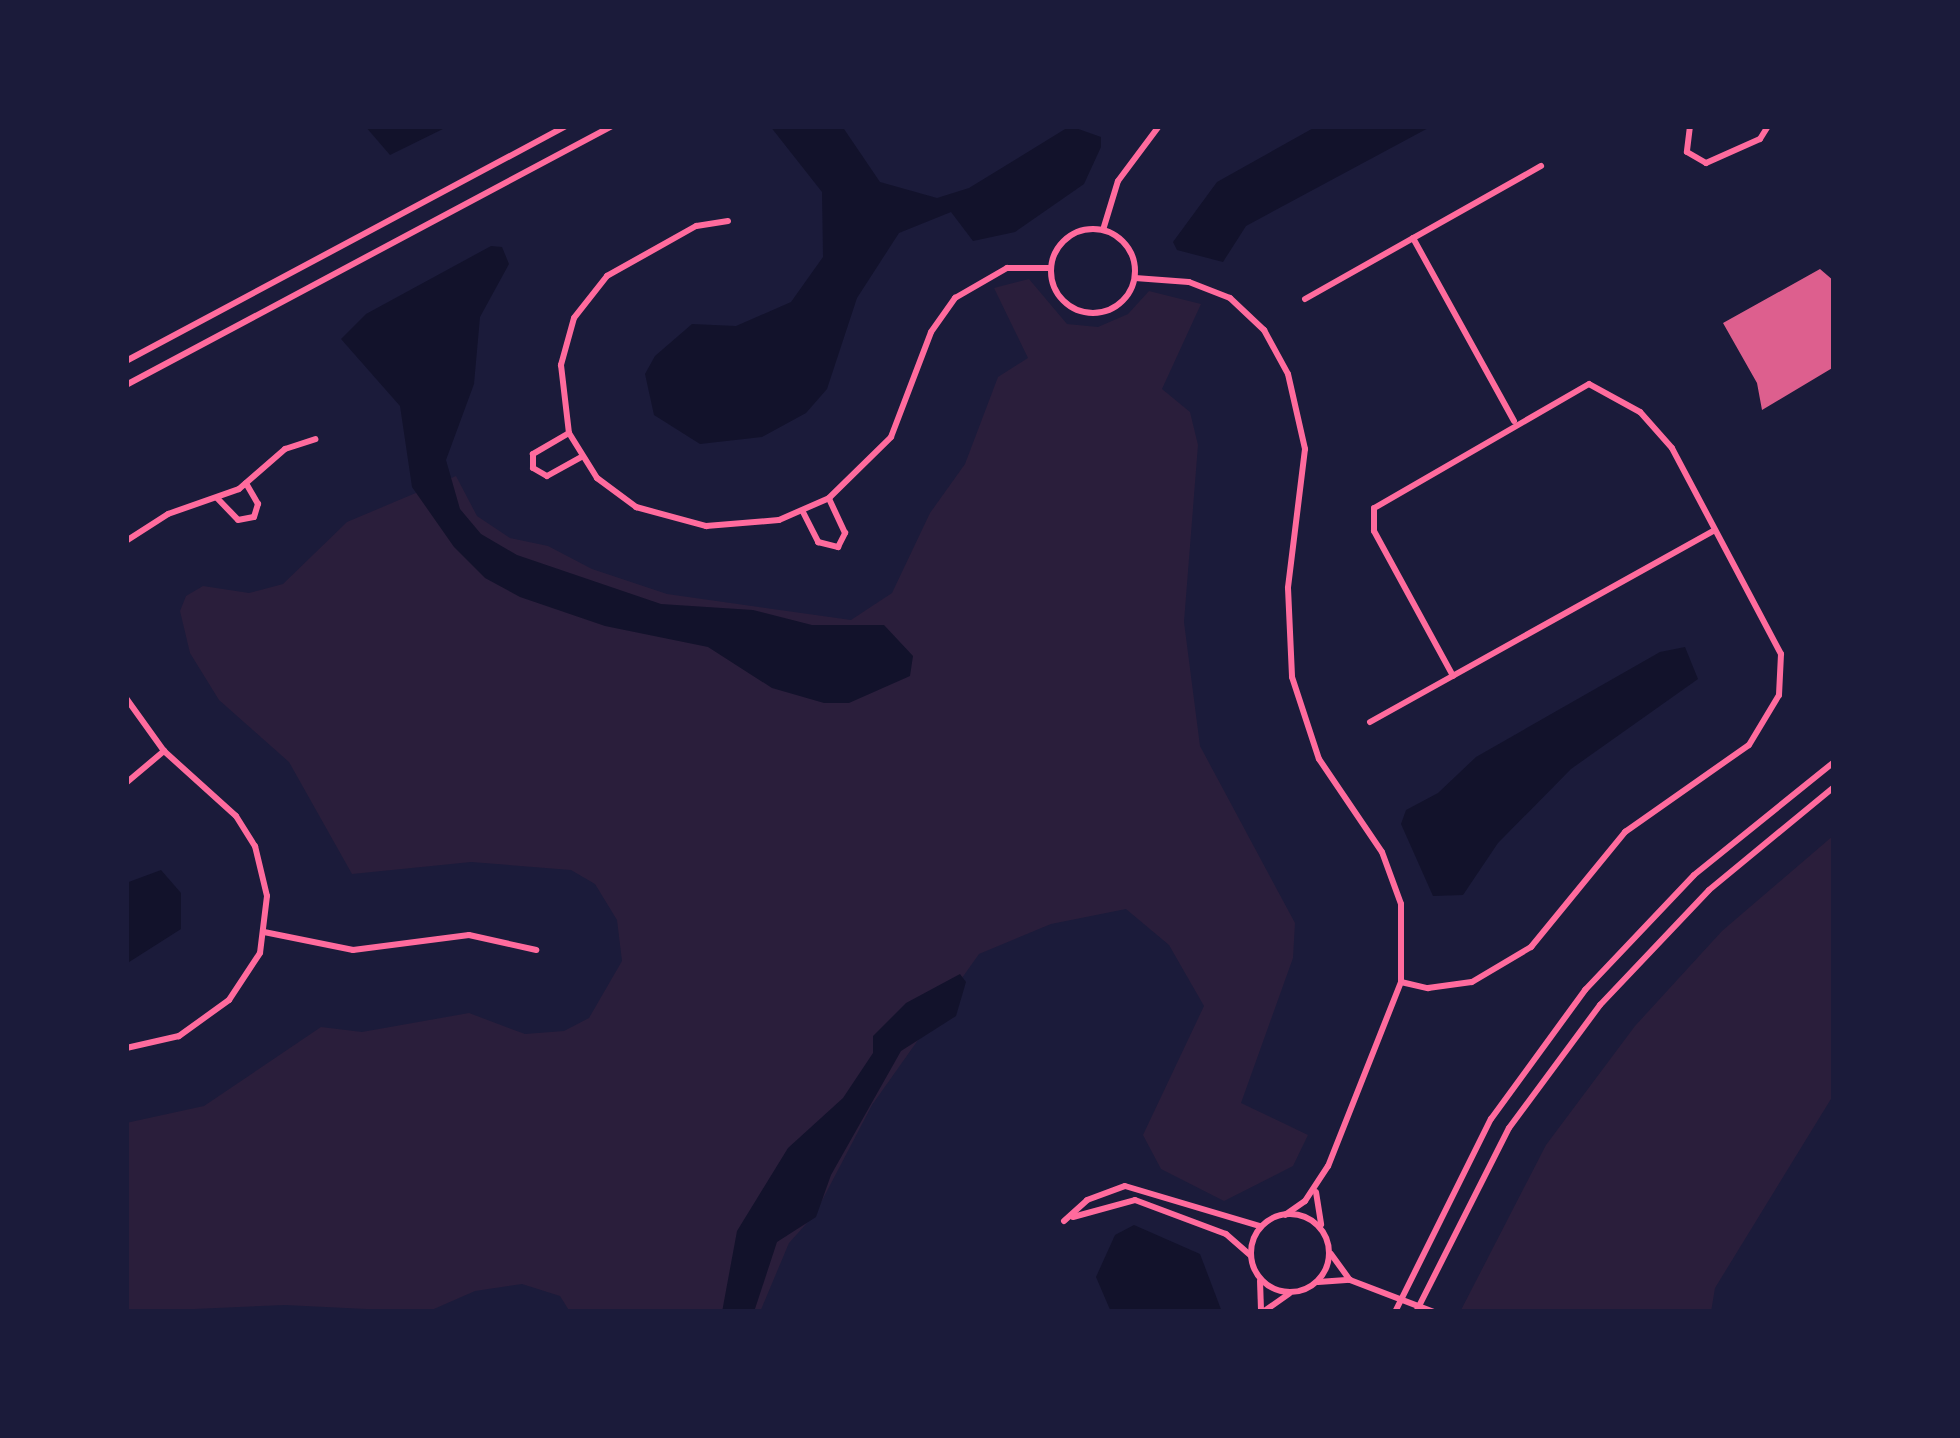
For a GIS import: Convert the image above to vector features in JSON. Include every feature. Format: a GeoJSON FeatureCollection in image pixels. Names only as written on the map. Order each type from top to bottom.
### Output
{"type":"FeatureCollection","features":[{"type":"Feature","properties":{"kind":"street"},"geometry":{"type":"LineString","coordinates":[[126,361],[566,126]]}},
{"type":"Feature","properties":{"kind":"street"},"geometry":{"type":"LineString","coordinates":[[126,385],[612,126]]}},
{"type":"Feature","properties":{"kind":"street"},"geometry":{"type":"LineString","coordinates":[[1103,230],[1118,181],[1159,126]]}},
{"type":"Feature","properties":{"kind":"street"},"geometry":{"type":"LineString","coordinates":[[1690,126],[1687,152],[1706,163],[1760,139],[1768,126]]}},
{"type":"Feature","properties":{"kind":"street"},"geometry":{"type":"LineString","coordinates":[[1305,299],[1541,166]]}},
{"type":"Feature","properties":{"kind":"street"},"geometry":{"type":"LineString","coordinates":[[728,221],[696,226],[625,263],[588,297],[560,365],[569,433],[581,457],[615,494],[683,523],[753,525],[803,512],[829,498],[891,437],[931,332],[955,298],[1007,268],[1050,268]]}},
{"type":"Feature","properties":{"kind":"street"},"geometry":{"type":"LineString","coordinates":[[1103,230],[1129,249],[1135,278],[1118,305],[1088,313],[1060,298],[1050,268],[1065,240],[1103,230]]}},
{"type":"Feature","properties":{"kind":"street"},"geometry":{"type":"LineString","coordinates":[[1413,238],[1514,421]]}},
{"type":"Feature","properties":{"kind":"street"},"geometry":{"type":"LineString","coordinates":[[1135,278],[1190,282],[1229,298],[1264,330],[1288,374],[1304,449],[1288,588],[1292,677],[1319,759],[1393,878],[1404,929],[1401,982],[1316,1188],[1285,1215],[1263,1226],[1244,1227],[1125,1186],[1088,1200],[1064,1221],[1104,1203],[1135,1201],[1226,1234],[1251,1256],[1262,1312],[1291,1292],[1315,1283],[1350,1280],[1434,1312]]}},
{"type":"Feature","properties":{"kind":"street"},"geometry":{"type":"LineString","coordinates":[[1401,982],[1450,987],[1513,962],[1625,832],[1749,745],[1779,695],[1775,636],[1713,531],[1672,448],[1621,397],[1589,385],[1514,421],[1382,496],[1371,520],[1453,676]]}},
{"type":"Feature","properties":{"kind":"street"},"geometry":{"type":"LineString","coordinates":[[569,433],[533,454],[533,468],[547,476],[581,457]]}},
{"type":"Feature","properties":{"kind":"street"},"geometry":{"type":"LineString","coordinates":[[126,541],[168,514],[246,483],[285,449],[315,439]]}},
{"type":"Feature","properties":{"kind":"street"},"geometry":{"type":"LineString","coordinates":[[217,498],[238,520],[254,517],[258,504],[246,483]]}},
{"type":"Feature","properties":{"kind":"street"},"geometry":{"type":"LineString","coordinates":[[803,512],[818,542],[838,547],[845,533],[829,498]]}},
{"type":"Feature","properties":{"kind":"street"},"geometry":{"type":"LineString","coordinates":[[1370,722],[1713,531]]}},
{"type":"Feature","properties":{"kind":"street"},"geometry":{"type":"LineString","coordinates":[[126,698],[164,751],[247,832],[267,896],[264,932],[250,972],[214,1014],[179,1036],[126,1048]]}},
{"type":"Feature","properties":{"kind":"street"},"geometry":{"type":"LineString","coordinates":[[126,783],[164,751]]}},
{"type":"Feature","properties":{"kind":"street"},"geometry":{"type":"LineString","coordinates":[[1395,1312],[1491,1119],[1585,990],[1694,875],[1834,762]]}},
{"type":"Feature","properties":{"kind":"street"},"geometry":{"type":"LineString","coordinates":[[1416,1312],[1509,1128],[1600,1005],[1709,890],[1834,788]]}},
{"type":"Feature","properties":{"kind":"street"},"geometry":{"type":"LineString","coordinates":[[264,932],[353,950],[469,935],[536,950]]}},
{"type":"Feature","properties":{"kind":"street"},"geometry":{"type":"LineString","coordinates":[[1316,1188],[1329,1251],[1350,1280]]}},
{"type":"Feature","properties":{"kind":"street"},"geometry":{"type":"LineString","coordinates":[[1285,1215],[1310,1220],[1324,1233]]}},
{"type":"Feature","properties":{"kind":"street"},"geometry":{"type":"LineString","coordinates":[[1251,1256],[1263,1226]]}},
{"type":"Feature","properties":{"kind":"street"},"geometry":{"type":"LineString","coordinates":[[1834,1245],[1834,1272]]}},
{"type":"Feature","properties":{"kind":"street"},"geometry":{"type":"LineString","coordinates":[[1315,1283],[1329,1251]]}},
{"type":"Feature","properties":{"kind":"street"},"geometry":{"type":"LineString","coordinates":[[1256,1272],[1291,1292]]}},
{"type":"Feature","properties":{"kind":"shaded area"},"geometry":{"type":"Polygon","coordinates":[[[365,126],[449,126],[390,155],[365,126]]]}},
{"type":"Feature","properties":{"kind":"shaded area"},"geometry":{"type":"Polygon","coordinates":[[[770,126],[842,126],[880,182],[937,198],[969,188],[1070,126],[1101,137],[1101,147],[1084,184],[1015,232],[973,241],[951,212],[899,233],[857,298],[827,389],[806,413],[762,437],[700,444],[654,415],[645,374],[655,356],[692,324],[736,326],[791,302],[823,257],[822,192],[770,126]]]}},
{"type":"Feature","properties":{"kind":"shaded area"},"geometry":{"type":"Polygon","coordinates":[[[1317,126],[1432,126],[1246,226],[1223,262],[1177,250],[1173,242],[1217,182],[1317,126]]]}},
{"type":"Feature","properties":{"kind":"shaded area"},"geometry":{"type":"Polygon","coordinates":[[[491,246],[502,247],[509,264],[480,317],[474,384],[446,460],[460,509],[481,534],[517,555],[661,604],[753,610],[812,625],[884,625],[913,656],[910,676],[849,703],[824,703],[772,688],[708,647],[605,626],[520,597],[485,578],[454,547],[412,487],[400,406],[341,339],[366,314],[491,246]]]}},
{"type":"Feature","properties":{"kind":"shaded area"},"geometry":{"type":"Polygon","coordinates":[[[1029,279],[1067,324],[1098,327],[1128,314],[1149,291],[1201,304],[1162,389],[1190,412],[1198,445],[1184,622],[1200,746],[1295,923],[1293,958],[1241,1103],[1308,1135],[1293,1166],[1224,1201],[1161,1169],[1143,1135],[1204,1006],[1169,945],[1126,909],[1051,924],[979,954],[872,1105],[815,1214],[789,1243],[760,1312],[570,1312],[560,1296],[522,1284],[475,1291],[427,1312],[285,1305],[126,1312],[126,1123],[204,1106],[321,1027],[362,1032],[469,1013],[525,1034],[564,1031],[589,1018],[622,961],[617,920],[595,884],[571,870],[471,862],[352,874],[289,762],[219,700],[190,653],[180,611],[186,596],[203,586],[249,593],[283,584],[347,522],[456,476],[477,516],[510,538],[548,546],[592,569],[667,594],[851,620],[892,593],[930,513],[965,464],[998,377],[1028,358],[994,288],[1029,279]]]}},
{"type":"Feature","properties":{"kind":"shaded area"},"geometry":{"type":"Polygon","coordinates":[[[1685,647],[1698,679],[1571,769],[1498,843],[1463,895],[1433,896],[1401,824],[1406,810],[1438,793],[1476,757],[1660,652],[1685,647]]]}},
{"type":"Feature","properties":{"kind":"shaded area"},"geometry":{"type":"Polygon","coordinates":[[[1834,835],[1834,1094],[1715,1288],[1711,1312],[1460,1312],[1546,1145],[1635,1026],[1722,931],[1834,835]]]}},
{"type":"Feature","properties":{"kind":"shaded area"},"geometry":{"type":"Polygon","coordinates":[[[161,870],[181,893],[181,929],[126,964],[126,883],[161,870]]]}},
{"type":"Feature","properties":{"kind":"shaded area"},"geometry":{"type":"Polygon","coordinates":[[[960,974],[966,982],[956,1016],[901,1051],[831,1175],[816,1217],[777,1242],[754,1312],[722,1312],[737,1231],[788,1148],[843,1098],[873,1053],[873,1036],[906,1003],[960,974]]]}},
{"type":"Feature","properties":{"kind":"shaded area"},"geometry":{"type":"Polygon","coordinates":[[[1134,1225],[1200,1254],[1222,1312],[1111,1312],[1096,1277],[1115,1235],[1134,1225]]]}},
{"type":"Feature","properties":{"kind":"building"},"geometry":{"type":"Polygon","coordinates":[[[1820,269],[1834,281],[1834,367],[1762,410],[1757,383],[1723,323],[1820,269]]]}}]}
